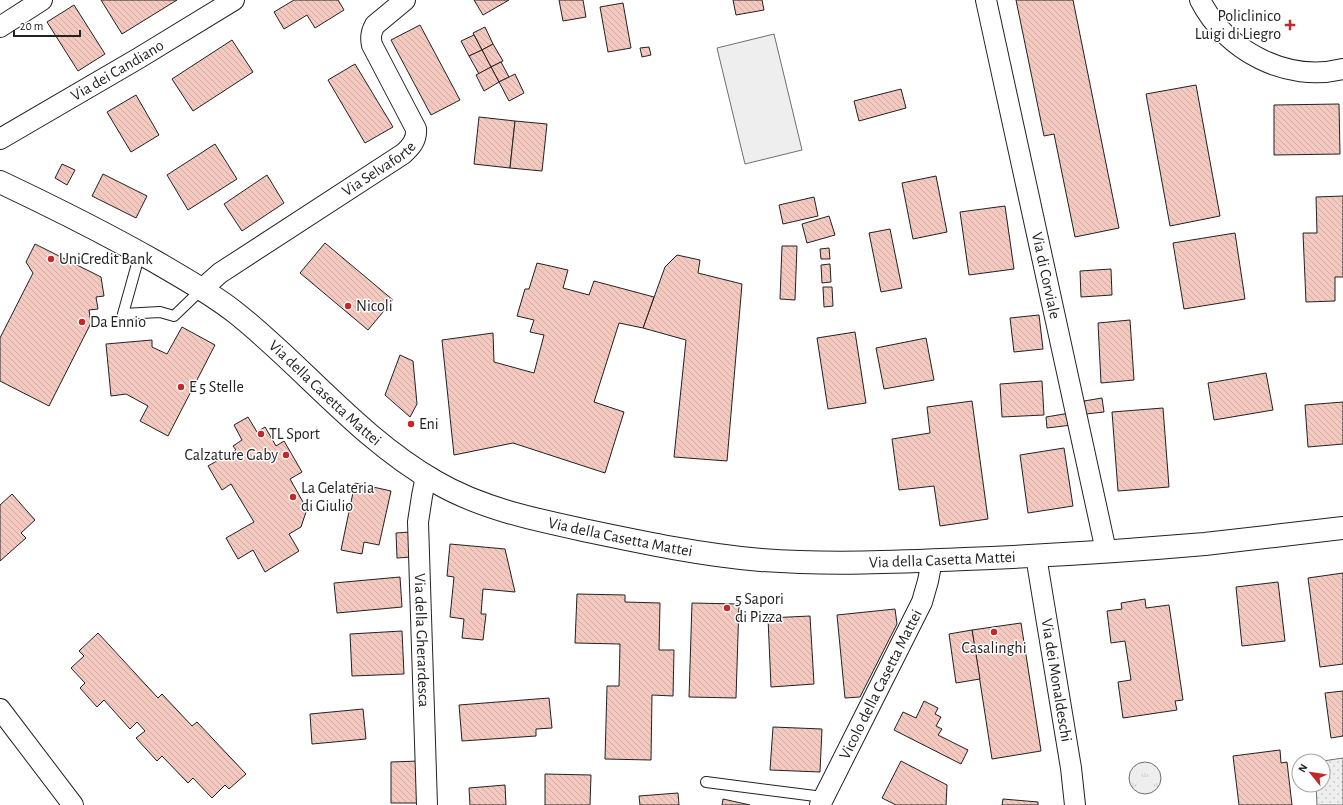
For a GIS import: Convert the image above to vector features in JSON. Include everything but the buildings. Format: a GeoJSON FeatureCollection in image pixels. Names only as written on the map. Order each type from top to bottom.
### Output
{"type":"FeatureCollection","features":[{"type":"Feature","properties":{"kind":"main road","name":"Via della Casetta Mattei"},"geometry":{"type":"LineString","coordinates":[[0,182],[73,217],[140,253],[202,289],[259,332],[360,427],[395,455],[426,476],[459,494],[511,512],[568,527],[660,546],[760,560],[850,563],[1036,556],[1204,544],[1343,528]]}},
{"type":"Feature","properties":{"kind":"street"},"geometry":{"type":"LineString","coordinates":[[0,27],[42,0]]}},
{"type":"Feature","properties":{"kind":"street","name":"Via dei Candiano"},"geometry":{"type":"LineString","coordinates":[[0,138],[139,58],[234,0]]}},
{"type":"Feature","properties":{"kind":"street","name":"Via Selvaforte"},"geometry":{"type":"LineString","coordinates":[[202,289],[220,273],[403,154],[413,144],[416,129],[372,45],[371,40],[372,30],[375,25],[405,0]]}},
{"type":"Feature","properties":{"kind":"street","name":"Via di Corviale"},"geometry":{"type":"LineString","coordinates":[[986,0],[1106,551]]}},
{"type":"Feature","properties":{"kind":"street"},"geometry":{"type":"LineString","coordinates":[[1200,0],[1206,11],[1219,28],[1232,41],[1246,51],[1276,66],[1305,73],[1319,73],[1343,69]]}},
{"type":"Feature","properties":{"kind":"street","name":"Via della Gherardesca"},"geometry":{"type":"LineString","coordinates":[[426,476],[418,522],[427,805]]}},
{"type":"Feature","properties":{"kind":"street","name":"Via dei Monaldeschi"},"geometry":{"type":"LineString","coordinates":[[1036,556],[1075,805]]}},
{"type":"Feature","properties":{"kind":"street","name":"Vicolo della Casetta Mattei"},"geometry":{"type":"LineString","coordinates":[[822,801],[922,602],[932,560]]}},
{"type":"Feature","properties":{"kind":"street"},"geometry":{"type":"LineString","coordinates":[[0,710],[73,805]]}},
{"type":"Feature","properties":{"kind":"lane"},"geometry":{"type":"LineString","coordinates":[[140,253],[123,314],[160,312],[174,316],[202,289]]}},
{"type":"Feature","properties":{"kind":"lane"},"geometry":{"type":"LineString","coordinates":[[706,782],[822,801]]}},
{"type":"Feature","properties":{"kind":"green space"},"geometry":{"type":"Polygon","coordinates":[[[774,34],[802,150],[745,164],[717,48],[774,34]]]}},
{"type":"Feature","properties":{"kind":"green space"},"geometry":{"type":"Polygon","coordinates":[[[1343,758],[1343,805],[1317,805],[1316,793],[1331,793],[1331,760],[1343,758]]]}},
{"type":"Feature","properties":{"kind":"green space"},"geometry":{"type":"Polygon","coordinates":[[[1145,762],[1151,763],[1158,769],[1161,778],[1160,784],[1154,791],[1145,794],[1139,793],[1132,787],[1129,778],[1130,772],[1136,765],[1145,762]]]}},
{"type":"Feature","properties":{"kind":"place","name":"Policlinico Luigi di Liegro"},"geometry":{"type":"Point","coordinates":[1290,25]}},
{"type":"Feature","properties":{"kind":"place","name":"UniCredit Bank"},"geometry":{"type":"Point","coordinates":[51,259]}},
{"type":"Feature","properties":{"kind":"place","name":"Nicoli"},"geometry":{"type":"Point","coordinates":[348,306]}},
{"type":"Feature","properties":{"kind":"place","name":"Da Ennio"},"geometry":{"type":"Point","coordinates":[82,322]}},
{"type":"Feature","properties":{"kind":"place","name":"E 5 Stelle"},"geometry":{"type":"Point","coordinates":[181,387]}},
{"type":"Feature","properties":{"kind":"place","name":"Eni"},"geometry":{"type":"Point","coordinates":[411,424]}},
{"type":"Feature","properties":{"kind":"place","name":"TL Sport"},"geometry":{"type":"Point","coordinates":[261,434]}},
{"type":"Feature","properties":{"kind":"place","name":"Calzature Gaby"},"geometry":{"type":"Point","coordinates":[286,455]}},
{"type":"Feature","properties":{"kind":"place","name":"La Gelateria di Giulio"},"geometry":{"type":"Point","coordinates":[293,497]}},
{"type":"Feature","properties":{"kind":"place","name":"5 Sapori di Pizza"},"geometry":{"type":"Point","coordinates":[727,608]}},
{"type":"Feature","properties":{"kind":"place","name":"Casalinghi"},"geometry":{"type":"Point","coordinates":[994,632]}}]}
